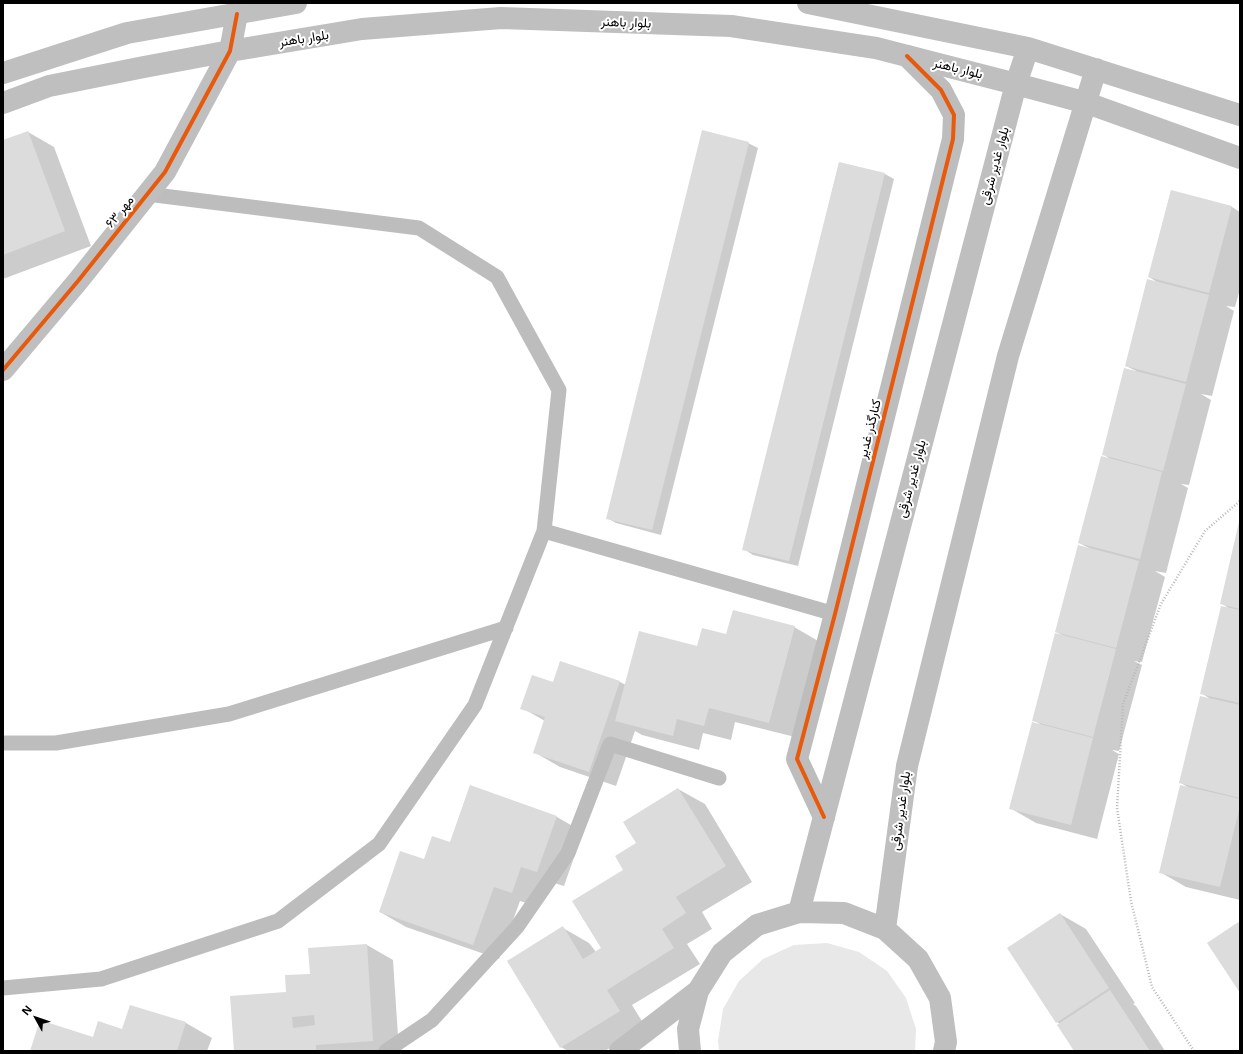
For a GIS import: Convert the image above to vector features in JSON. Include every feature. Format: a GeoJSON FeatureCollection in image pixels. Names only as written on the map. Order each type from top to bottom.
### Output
{"type":"FeatureCollection","features":[{"type":"Feature","properties":{"kind":"main road"},"geometry":{"type":"LineString","coordinates":[[3,73],[128,34],[296,3]]}},
{"type":"Feature","properties":{"kind":"main road"},"geometry":{"type":"LineString","coordinates":[[808,3],[1028,48],[1240,115]]}},
{"type":"Feature","properties":{"kind":"main road","name":"مهر ۶۳"},"geometry":{"type":"LineString","coordinates":[[3,370],[78,281],[165,172],[230,50],[237,14]]}},
{"type":"Feature","properties":{"kind":"main road","name":"بلوار باهنر"},"geometry":{"type":"LineString","coordinates":[[3,103],[49,86],[144,66],[230,50],[362,30],[501,18],[731,26],[876,48],[1016,84],[1087,103],[1240,158]]}},
{"type":"Feature","properties":{"kind":"main road","name":"بلوار غدیر شرقی"},"geometry":{"type":"LineString","coordinates":[[799,912],[1016,84],[1028,48]]}},
{"type":"Feature","properties":{"kind":"main road","name":"بلوار غدیر شرقی"},"geometry":{"type":"LineString","coordinates":[[885,929],[907,766],[1008,356],[1087,103],[1096,69]]}},
{"type":"Feature","properties":{"kind":"main road"},"geometry":{"type":"LineString","coordinates":[[690,1051],[688,1030],[698,991],[722,953],[757,926],[799,912],[844,913],[885,929],[918,959],[940,998],[948,1048]]}},
{"type":"Feature","properties":{"kind":"main road"},"geometry":{"type":"LineString","coordinates":[[620,1051],[698,991]]}},
{"type":"Feature","properties":{"kind":"street","name":"کنارگذر غدیر"},"geometry":{"type":"LineString","coordinates":[[824,817],[797,759],[835,614],[953,139],[954,115],[941,90],[907,56]]}},
{"type":"Feature","properties":{"kind":"lane"},"geometry":{"type":"LineString","coordinates":[[3,988],[101,980],[278,921],[379,844],[475,706],[544,531],[558,390],[497,277],[419,228],[147,194]]}},
{"type":"Feature","properties":{"kind":"lane"},"geometry":{"type":"LineString","coordinates":[[544,531],[835,614]]}},
{"type":"Feature","properties":{"kind":"lane"},"geometry":{"type":"LineString","coordinates":[[3,743],[56,743],[229,714],[506,628]]}},
{"type":"Feature","properties":{"kind":"lane"},"geometry":{"type":"LineString","coordinates":[[386,1051],[432,1020],[517,927],[568,853],[610,744],[719,778]]}},
{"type":"Feature","properties":{"kind":"path"},"geometry":{"type":"LineString","coordinates":[[1194,1051],[1152,987],[1131,902],[1117,808],[1123,704],[1161,604],[1205,531],[1240,501]]}},
{"type":"Feature","properties":{"kind":"shaded area"},"geometry":{"type":"Polygon","coordinates":[[[827,943],[859,952],[887,971],[906,998],[916,1029],[915,1051],[719,1051],[718,1041],[723,1009],[739,981],[763,959],[794,945],[827,943]]]}},
{"type":"Feature","properties":{"kind":"building"},"geometry":{"type":"Polygon","coordinates":[[[702,130],[749,142],[652,530],[606,519],[702,130]]]}},
{"type":"Feature","properties":{"kind":"building"},"geometry":{"type":"Polygon","coordinates":[[[28,131],[65,231],[3,255],[3,140],[28,131]]]}},
{"type":"Feature","properties":{"kind":"building"},"geometry":{"type":"Polygon","coordinates":[[[839,162],[885,173],[789,561],[742,550],[839,162]]]}},
{"type":"Feature","properties":{"kind":"building"},"geometry":{"type":"Polygon","coordinates":[[[1171,190],[1232,206],[1209,293],[1148,277],[1171,190]]]}},
{"type":"Feature","properties":{"kind":"building"},"geometry":{"type":"Polygon","coordinates":[[[1147,279],[1209,295],[1186,382],[1125,366],[1147,279]]]}},
{"type":"Feature","properties":{"kind":"building"},"geometry":{"type":"Polygon","coordinates":[[[1124,368],[1186,384],[1163,471],[1102,455],[1124,368]]]}},
{"type":"Feature","properties":{"kind":"building"},"geometry":{"type":"Polygon","coordinates":[[[1101,456],[1162,472],[1140,559],[1078,543],[1101,456]]]}},
{"type":"Feature","properties":{"kind":"building"},"geometry":{"type":"Polygon","coordinates":[[[1239,522],[1240,523],[1240,609],[1220,604],[1239,522]]]}},
{"type":"Feature","properties":{"kind":"building"},"geometry":{"type":"Polygon","coordinates":[[[1078,545],[1139,561],[1116,648],[1055,632],[1078,545]]]}},
{"type":"Feature","properties":{"kind":"building"},"geometry":{"type":"Polygon","coordinates":[[[1221,606],[1240,610],[1240,703],[1200,694],[1221,606]]]}},
{"type":"Feature","properties":{"kind":"building"},"geometry":{"type":"Polygon","coordinates":[[[733,610],[795,626],[769,723],[709,708],[704,726],[677,719],[673,736],[615,721],[639,631],[697,646],[702,628],[726,634],[733,610]]]}},
{"type":"Feature","properties":{"kind":"building"},"geometry":{"type":"Polygon","coordinates":[[[1055,633],[1116,649],[1093,737],[1032,721],[1055,633]]]}},
{"type":"Feature","properties":{"kind":"building"},"geometry":{"type":"Polygon","coordinates":[[[560,661],[620,681],[589,772],[533,753],[545,717],[520,709],[532,675],[553,682],[560,661]]]}},
{"type":"Feature","properties":{"kind":"building"},"geometry":{"type":"Polygon","coordinates":[[[1200,696],[1240,705],[1240,798],[1179,783],[1200,696]]]}},
{"type":"Feature","properties":{"kind":"building"},"geometry":{"type":"Polygon","coordinates":[[[1032,722],[1093,738],[1071,825],[1009,809],[1032,722]]]}},
{"type":"Feature","properties":{"kind":"building"},"geometry":{"type":"Polygon","coordinates":[[[470,785],[557,816],[537,872],[521,867],[512,893],[494,887],[473,945],[379,912],[400,851],[424,859],[432,836],[450,842],[470,785]]]}},
{"type":"Feature","properties":{"kind":"building"},"geometry":{"type":"Polygon","coordinates":[[[1180,785],[1240,799],[1240,806],[1220,887],[1159,873],[1180,785]]]}},
{"type":"Feature","properties":{"kind":"building"},"geometry":{"type":"Polygon","coordinates":[[[678,788],[726,866],[676,897],[686,913],[662,929],[674,948],[607,990],[620,1011],[560,1048],[507,961],[563,926],[583,959],[601,948],[572,901],[623,870],[615,856],[636,843],[623,822],[678,788]]]}},
{"type":"Feature","properties":{"kind":"building"},"geometry":{"type":"Polygon","coordinates":[[[1060,913],[1109,988],[1056,1023],[1007,948],[1060,913]]]}},
{"type":"Feature","properties":{"kind":"building"},"geometry":{"type":"Polygon","coordinates":[[[1240,921],[1240,993],[1207,943],[1240,921]]]}},
{"type":"Feature","properties":{"kind":"building"},"geometry":{"type":"Polygon","coordinates":[[[367,944],[373,1041],[316,1045],[316,1051],[234,1051],[230,996],[286,992],[285,975],[310,974],[308,948],[367,944]],[[314,1015],[292,1017],[293,1028],[315,1025],[314,1015]]]}},
{"type":"Feature","properties":{"kind":"building"},"geometry":{"type":"Polygon","coordinates":[[[1110,990],[1150,1051],[1074,1051],[1057,1025],[1110,990]]]}},
{"type":"Feature","properties":{"kind":"building"},"geometry":{"type":"Polygon","coordinates":[[[130,1005],[186,1022],[177,1051],[30,1051],[40,1020],[93,1037],[98,1021],[122,1029],[130,1005]]]}},
{"type":"Feature","properties":{"kind":"cycle path"},"geometry":{"type":"LineString","coordinates":[[3,370],[78,281],[165,172],[230,51],[237,14]]}},
{"type":"Feature","properties":{"kind":"cycle path"},"geometry":{"type":"LineString","coordinates":[[824,817],[797,759],[835,614],[953,139],[954,115],[941,90],[907,56]]}}]}
